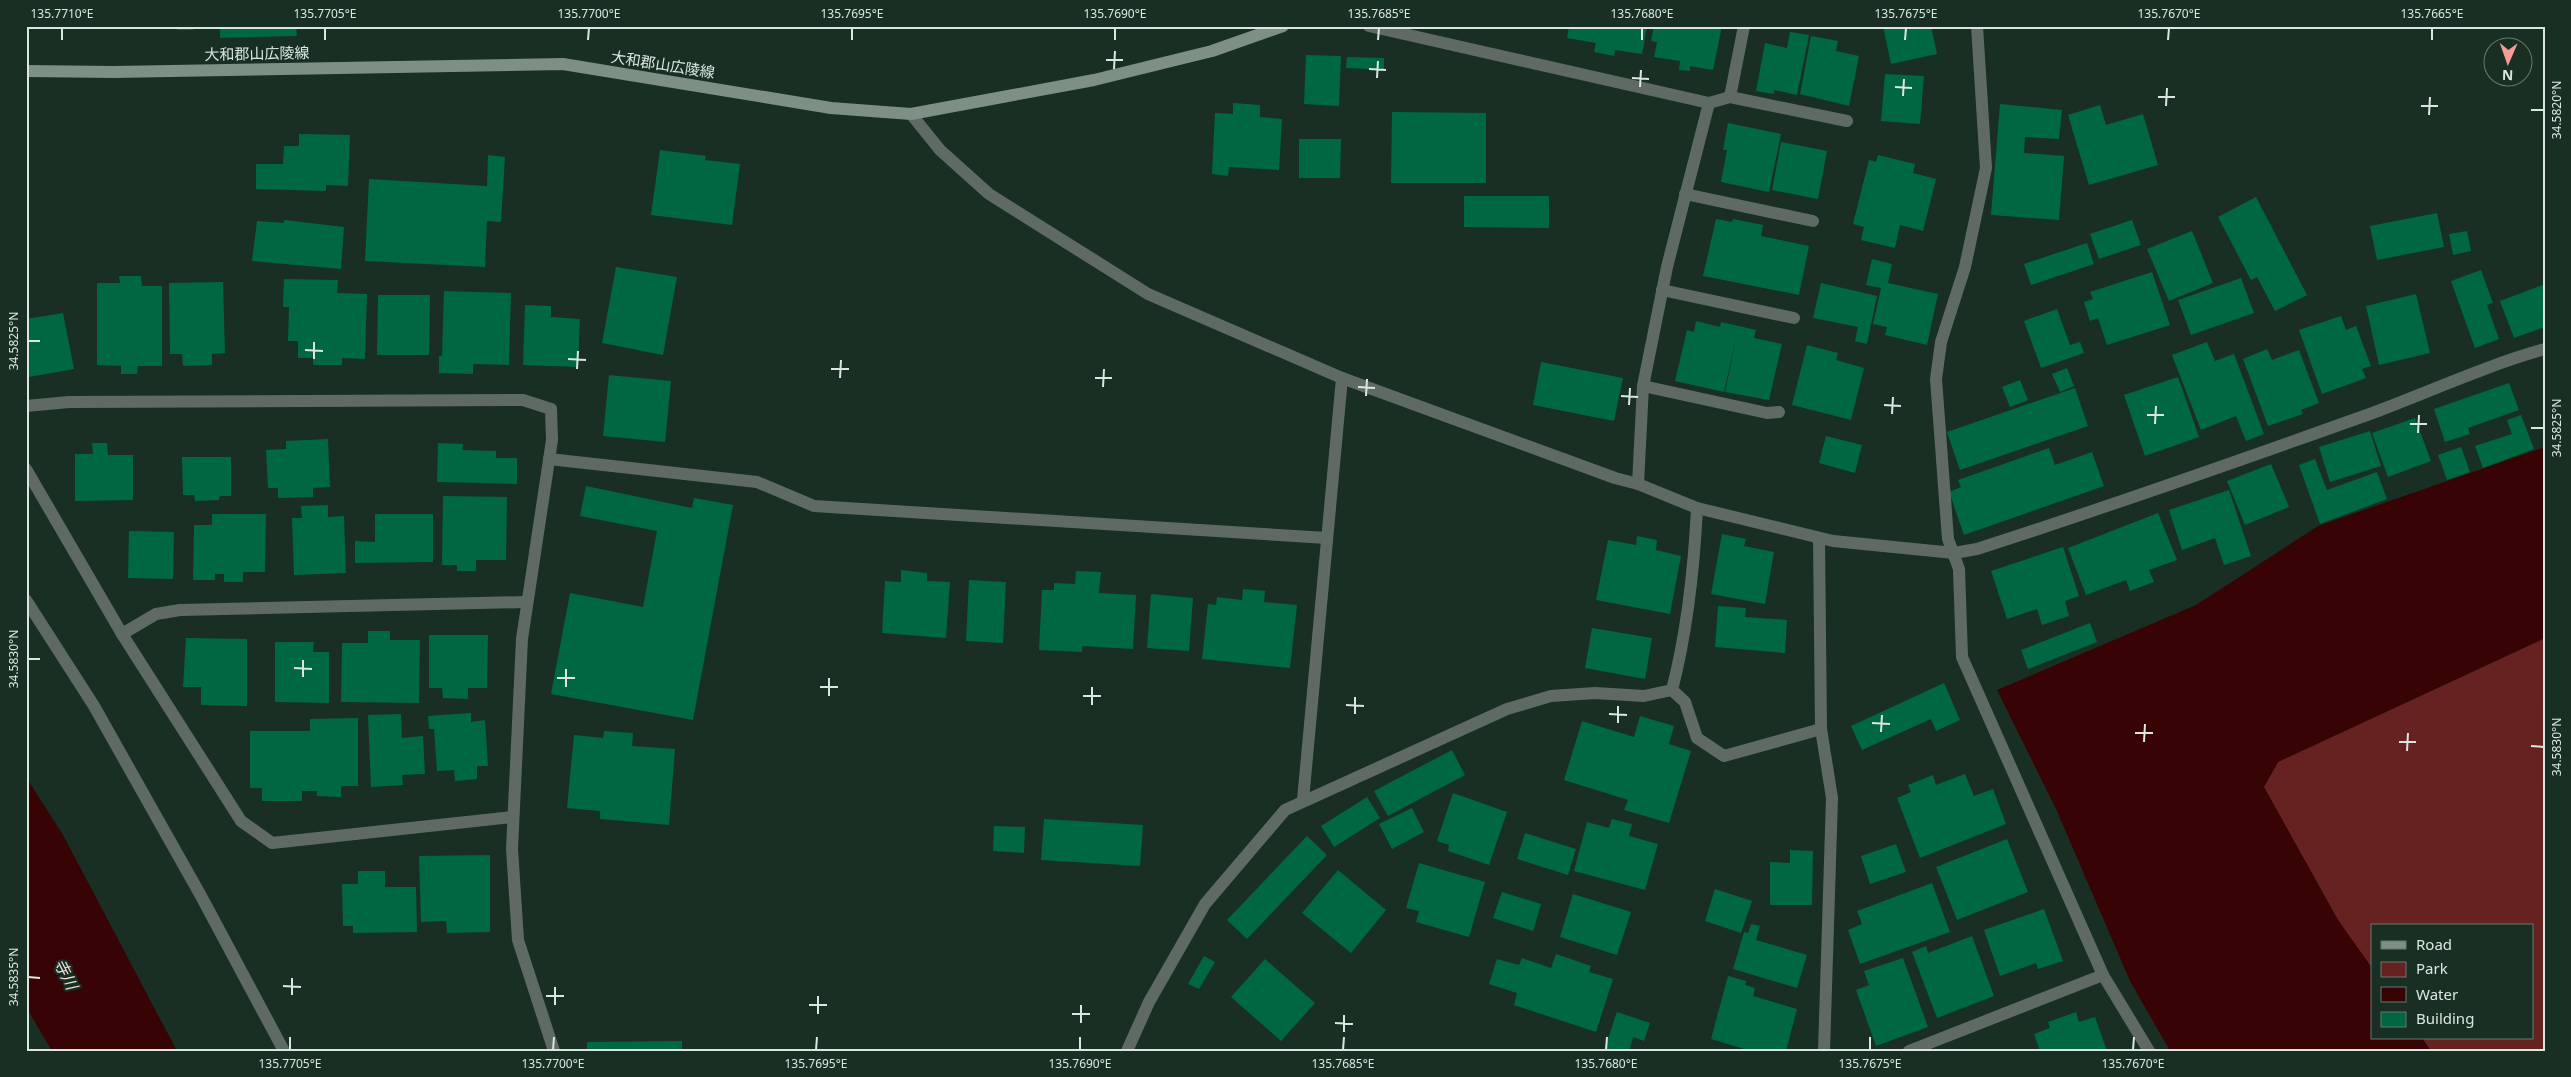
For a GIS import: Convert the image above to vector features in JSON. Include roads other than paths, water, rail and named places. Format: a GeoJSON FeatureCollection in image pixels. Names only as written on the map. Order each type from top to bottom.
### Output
{"type":"FeatureCollection","features":[{"type":"Feature","properties":{"kind":"main road","name":"大和郡山広陵線"},"geometry":{"type":"LineString","coordinates":[[26,71],[114,72],[563,64],[831,108],[911,114],[999,99],[1112,76],[1212,52],[1284,26]]}},
{"type":"Feature","properties":{"kind":"street"},"geometry":{"type":"LineString","coordinates":[[1369,26],[1709,103],[1730,97],[1847,121]]}},
{"type":"Feature","properties":{"kind":"street"},"geometry":{"type":"LineString","coordinates":[[1730,97],[1744,26]]}},
{"type":"Feature","properties":{"kind":"street"},"geometry":{"type":"LineString","coordinates":[[1977,26],[1986,168],[1965,267],[1941,342],[1936,379],[1948,539],[1959,569],[1962,656],[2103,975],[2149,1051]]}},
{"type":"Feature","properties":{"kind":"street"},"geometry":{"type":"LineString","coordinates":[[1638,484],[1643,386],[1662,290],[1709,103]]}},
{"type":"Feature","properties":{"kind":"street"},"geometry":{"type":"LineString","coordinates":[[911,114],[940,150],[988,194],[1148,294],[1342,378],[1606,475],[1638,484],[1697,508],[1819,538],[1954,553],[1977,549],[2131,500],[2383,409],[2505,360],[2545,349]]}},
{"type":"Feature","properties":{"kind":"street"},"geometry":{"type":"LineString","coordinates":[[1685,194],[1813,222]]}},
{"type":"Feature","properties":{"kind":"street"},"geometry":{"type":"LineString","coordinates":[[1662,290],[1794,318]]}},
{"type":"Feature","properties":{"kind":"street"},"geometry":{"type":"LineString","coordinates":[[1303,800],[1342,378]]}},
{"type":"Feature","properties":{"kind":"street"},"geometry":{"type":"LineString","coordinates":[[1643,386],[1767,413],[1779,412]]}},
{"type":"Feature","properties":{"kind":"street"},"geometry":{"type":"LineString","coordinates":[[26,406],[69,402],[523,400],[551,409],[552,440],[550,460],[533,575],[526,602],[512,849],[518,940],[554,1051]]}},
{"type":"Feature","properties":{"kind":"street"},"geometry":{"type":"LineString","coordinates":[[550,460],[757,482],[814,506],[1327,538]]}},
{"type":"Feature","properties":{"kind":"street"},"geometry":{"type":"LineString","coordinates":[[26,469],[122,634],[241,821],[272,843],[513,817]]}},
{"type":"Feature","properties":{"kind":"street"},"geometry":{"type":"LineString","coordinates":[[1672,690],[1680,658],[1695,539],[1697,508]]}},
{"type":"Feature","properties":{"kind":"street"},"geometry":{"type":"LineString","coordinates":[[1819,538],[1822,729],[1832,798],[1824,1051]]}},
{"type":"Feature","properties":{"kind":"street"},"geometry":{"type":"LineString","coordinates":[[26,600],[94,706],[201,896],[284,1051]]}},
{"type":"Feature","properties":{"kind":"street"},"geometry":{"type":"LineString","coordinates":[[122,634],[156,614],[180,610],[526,602]]}},
{"type":"Feature","properties":{"kind":"street"},"geometry":{"type":"LineString","coordinates":[[1672,690],[1685,702],[1697,738],[1724,756],[1822,729]]}},
{"type":"Feature","properties":{"kind":"street"},"geometry":{"type":"LineString","coordinates":[[1127,1051],[1149,1002],[1205,904],[1285,810],[1303,800],[1507,709],[1551,696],[1595,693],[1644,696],[1672,690]]}},
{"type":"Feature","properties":{"kind":"street"},"geometry":{"type":"LineString","coordinates":[[1909,1051],[2103,975]]}},
{"type":"Feature","properties":{"kind":"water"},"geometry":{"type":"Polygon","coordinates":[[[2545,447],[2545,638],[2278,762],[2264,787],[2338,920],[2371,967],[2371,1040],[2423,1040],[2431,1051],[2170,1051],[2130,981],[2056,809],[1997,690],[2196,605],[2318,526],[2545,447]]]}},
{"type":"Feature","properties":{"kind":"water","name":"寺川"},"geometry":{"type":"Polygon","coordinates":[[[26,777],[63,835],[177,1051],[52,1051],[26,1007],[26,777]]]}}]}
